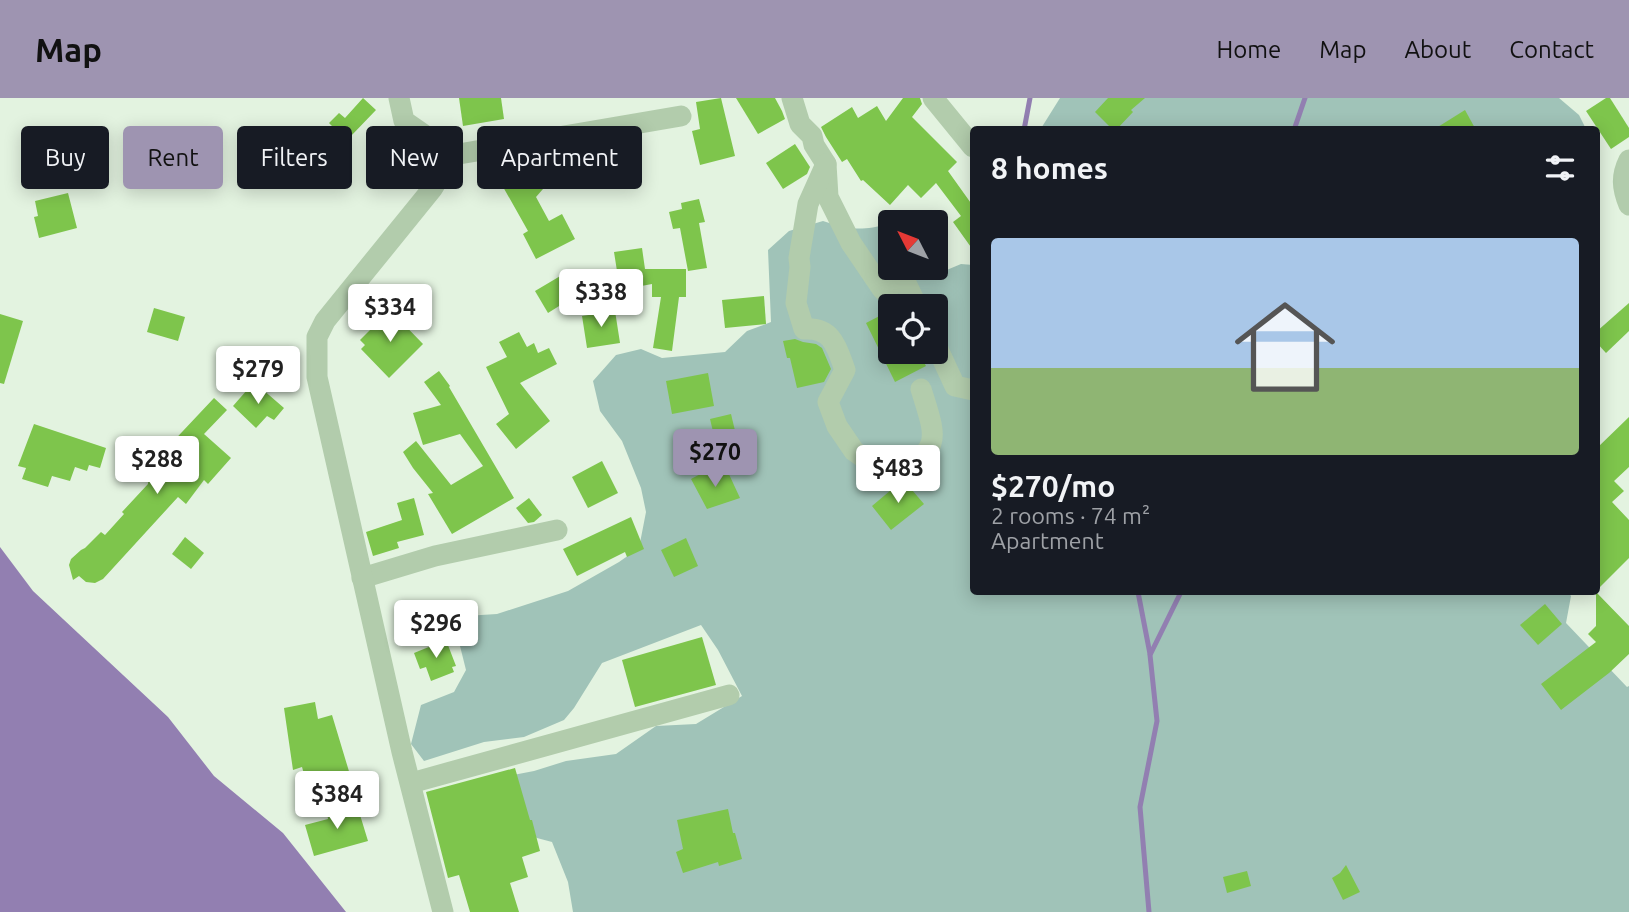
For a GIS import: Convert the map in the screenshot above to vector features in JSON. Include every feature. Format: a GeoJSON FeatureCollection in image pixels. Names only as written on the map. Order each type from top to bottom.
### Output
{"type":"FeatureCollection","features":[{"type":"Feature","properties":{"kind":"street"},"geometry":{"type":"LineString","coordinates":[[399,98],[404,121],[411,126]]}},
{"type":"Feature","properties":{"kind":"street"},"geometry":{"type":"LineString","coordinates":[[792,98],[800,124],[812,136],[814,145],[826,164],[828,197],[851,243],[883,290],[904,279],[912,294]]}},
{"type":"Feature","properties":{"kind":"street"},"geometry":{"type":"LineString","coordinates":[[933,98],[970,143]]}},
{"type":"Feature","properties":{"kind":"street"},"geometry":{"type":"LineString","coordinates":[[463,153],[681,116]]}},
{"type":"Feature","properties":{"kind":"street"},"geometry":{"type":"LineString","coordinates":[[1629,160],[1623,171],[1622,189],[1629,205]]}},
{"type":"Feature","properties":{"kind":"street"},"geometry":{"type":"LineString","coordinates":[[826,164],[808,204],[799,258],[796,303],[804,328],[821,330],[834,340],[845,370],[828,402],[837,426],[854,451],[891,477],[917,462],[932,443],[933,429],[921,389]]}},
{"type":"Feature","properties":{"kind":"street"},"geometry":{"type":"LineString","coordinates":[[432,189],[325,321],[317,337],[317,377],[402,752],[443,912]]}},
{"type":"Feature","properties":{"kind":"street"},"geometry":{"type":"LineString","coordinates":[[945,364],[956,386],[970,389]]}},
{"type":"Feature","properties":{"kind":"street"},"geometry":{"type":"LineString","coordinates":[[362,578],[435,556],[557,530]]}},
{"type":"Feature","properties":{"kind":"street"},"geometry":{"type":"LineString","coordinates":[[411,783],[729,695]]}},
{"type":"Feature","properties":{"kind":"shaded area"},"geometry":{"type":"Polygon","coordinates":[[[1060,98],[1559,98],[1579,115],[1584,126],[1042,126],[1060,98]]]}},
{"type":"Feature","properties":{"kind":"shaded area"},"geometry":{"type":"Polygon","coordinates":[[[823,221],[856,228],[878,226],[878,280],[948,280],[948,269],[961,264],[970,265],[970,595],[1570,595],[1566,623],[1627,687],[1629,686],[1629,912],[573,912],[568,882],[552,842],[537,838],[451,787],[534,771],[566,761],[616,754],[656,726],[696,724],[742,696],[718,650],[701,625],[602,663],[564,720],[524,737],[484,742],[424,761],[411,744],[421,705],[454,692],[466,670],[459,642],[465,616],[497,614],[568,591],[639,548],[646,512],[641,488],[622,441],[600,411],[593,381],[616,355],[641,349],[662,358],[725,352],[747,331],[771,322],[768,250],[789,231],[823,221]]]}},
{"type":"Feature","properties":{"kind":"shaded area"},"geometry":{"type":"Polygon","coordinates":[[[0,547],[33,591],[168,717],[214,776],[283,833],[346,912],[0,912],[0,547]]]}},
{"type":"Feature","properties":{"kind":"building"},"geometry":{"type":"Polygon","coordinates":[[[363,98],[376,110],[352,135],[352,126],[332,126],[329,123],[339,113],[345,118],[363,98]]]}},
{"type":"Feature","properties":{"kind":"building"},"geometry":{"type":"Polygon","coordinates":[[[459,98],[501,98],[504,119],[463,126],[459,98]]]}},
{"type":"Feature","properties":{"kind":"building"},"geometry":{"type":"Polygon","coordinates":[[[721,98],[735,156],[700,165],[692,131],[700,129],[696,102],[721,98]]]}},
{"type":"Feature","properties":{"kind":"building"},"geometry":{"type":"Polygon","coordinates":[[[736,98],[775,98],[785,119],[758,134],[736,98]]]}},
{"type":"Feature","properties":{"kind":"building"},"geometry":{"type":"Polygon","coordinates":[[[903,98],[920,98],[922,104],[912,117],[957,162],[948,171],[970,202],[970,246],[953,222],[961,216],[936,183],[921,198],[908,185],[890,205],[861,181],[847,159],[842,162],[821,127],[852,107],[858,118],[877,106],[886,121],[903,98]]]}},
{"type":"Feature","properties":{"kind":"building"},"geometry":{"type":"Polygon","coordinates":[[[1108,98],[1145,98],[1131,110],[1133,112],[1120,126],[1109,126],[1095,112],[1108,98]]]}},
{"type":"Feature","properties":{"kind":"building"},"geometry":{"type":"Polygon","coordinates":[[[1610,98],[1629,128],[1629,137],[1611,149],[1600,132],[1600,126],[1596,126],[1586,111],[1610,98]]]}},
{"type":"Feature","properties":{"kind":"building"},"geometry":{"type":"Polygon","coordinates":[[[1465,110],[1474,126],[1439,126],[1465,110]]]}},
{"type":"Feature","properties":{"kind":"building"},"geometry":{"type":"Polygon","coordinates":[[[795,144],[810,167],[807,174],[783,189],[766,163],[795,144]]]}},
{"type":"Feature","properties":{"kind":"building"},"geometry":{"type":"Polygon","coordinates":[[[504,189],[543,189],[536,197],[549,221],[562,214],[575,239],[536,259],[523,234],[528,231],[504,189]]]}},
{"type":"Feature","properties":{"kind":"building"},"geometry":{"type":"Polygon","coordinates":[[[68,193],[77,228],[39,238],[34,217],[38,216],[35,201],[68,193]]]}},
{"type":"Feature","properties":{"kind":"building"},"geometry":{"type":"Polygon","coordinates":[[[699,199],[705,222],[699,223],[707,268],[688,271],[680,228],[673,229],[669,212],[682,209],[681,203],[699,199]]]}},
{"type":"Feature","properties":{"kind":"building"},"geometry":{"type":"Polygon","coordinates":[[[642,248],[645,269],[686,269],[686,297],[679,297],[672,351],[653,348],[661,297],[652,297],[652,284],[620,290],[614,252],[642,248]]]}},
{"type":"Feature","properties":{"kind":"building"},"geometry":{"type":"Polygon","coordinates":[[[562,275],[575,296],[548,313],[535,291],[562,275]]]}},
{"type":"Feature","properties":{"kind":"building"},"geometry":{"type":"Polygon","coordinates":[[[764,296],[766,324],[725,328],[722,300],[764,296]]]}},
{"type":"Feature","properties":{"kind":"building"},"geometry":{"type":"Polygon","coordinates":[[[1629,303],[1629,331],[1606,353],[1600,346],[1600,328],[1629,303]]]}},
{"type":"Feature","properties":{"kind":"building"},"geometry":{"type":"Polygon","coordinates":[[[154,308],[185,317],[178,341],[147,332],[154,308]]]}},
{"type":"Feature","properties":{"kind":"building"},"geometry":{"type":"Polygon","coordinates":[[[390,310],[423,344],[389,378],[361,349],[365,345],[360,340],[390,310]]]}},
{"type":"Feature","properties":{"kind":"building"},"geometry":{"type":"Polygon","coordinates":[[[615,311],[620,343],[587,348],[582,316],[615,311]]]}},
{"type":"Feature","properties":{"kind":"building"},"geometry":{"type":"Polygon","coordinates":[[[0,314],[23,321],[4,384],[0,383],[0,314]]]}},
{"type":"Feature","properties":{"kind":"building"},"geometry":{"type":"Polygon","coordinates":[[[878,317],[878,347],[866,323],[878,317]]]}},
{"type":"Feature","properties":{"kind":"building"},"geometry":{"type":"Polygon","coordinates":[[[519,332],[527,347],[534,343],[538,353],[549,348],[557,364],[520,383],[550,421],[516,449],[496,424],[509,414],[486,367],[507,357],[499,342],[519,332]]]}},
{"type":"Feature","properties":{"kind":"building"},"geometry":{"type":"Polygon","coordinates":[[[795,339],[822,348],[831,369],[824,382],[797,388],[783,341],[795,339]]]}},
{"type":"Feature","properties":{"kind":"building"},"geometry":{"type":"Polygon","coordinates":[[[278,346],[291,357],[279,370],[267,359],[278,346]]]}},
{"type":"Feature","properties":{"kind":"building"},"geometry":{"type":"Polygon","coordinates":[[[886,364],[926,366],[895,382],[886,364]]]}},
{"type":"Feature","properties":{"kind":"building"},"geometry":{"type":"Polygon","coordinates":[[[439,371],[514,498],[452,534],[428,494],[433,493],[403,452],[416,441],[451,485],[483,466],[460,434],[423,445],[413,413],[441,405],[424,382],[439,371]]]}},
{"type":"Feature","properties":{"kind":"building"},"geometry":{"type":"Polygon","coordinates":[[[708,373],[714,406],[672,414],[666,381],[708,373]]]}},
{"type":"Feature","properties":{"kind":"building"},"geometry":{"type":"Polygon","coordinates":[[[254,382],[284,408],[274,420],[267,416],[256,428],[233,406],[254,382]]]}},
{"type":"Feature","properties":{"kind":"building"},"geometry":{"type":"Polygon","coordinates":[[[214,398],[227,410],[204,434],[231,458],[208,484],[204,480],[186,504],[178,497],[103,579],[95,583],[86,582],[79,576],[73,580],[69,565],[71,559],[101,532],[105,535],[124,514],[122,512],[148,484],[149,470],[158,478],[176,458],[166,449],[214,398]]]}},
{"type":"Feature","properties":{"kind":"building"},"geometry":{"type":"Polygon","coordinates":[[[731,414],[737,439],[716,444],[710,419],[731,414]]]}},
{"type":"Feature","properties":{"kind":"building"},"geometry":{"type":"Polygon","coordinates":[[[1629,417],[1629,467],[1614,481],[1624,491],[1612,502],[1629,520],[1629,558],[1600,587],[1600,445],[1629,417]]]}},
{"type":"Feature","properties":{"kind":"building"},"geometry":{"type":"Polygon","coordinates":[[[34,424],[106,448],[100,468],[89,465],[87,471],[75,467],[70,481],[52,476],[48,487],[22,479],[26,468],[18,466],[34,424]]]}},
{"type":"Feature","properties":{"kind":"building"},"geometry":{"type":"Polygon","coordinates":[[[602,461],[618,493],[588,508],[572,477],[602,461]]]}},
{"type":"Feature","properties":{"kind":"building"},"geometry":{"type":"Polygon","coordinates":[[[708,470],[712,477],[727,470],[740,498],[707,509],[691,479],[708,470]]]}},
{"type":"Feature","properties":{"kind":"building"},"geometry":{"type":"Polygon","coordinates":[[[906,483],[924,504],[891,530],[872,506],[891,490],[906,483]]]}},
{"type":"Feature","properties":{"kind":"building"},"geometry":{"type":"Polygon","coordinates":[[[414,498],[424,535],[397,542],[399,548],[373,556],[366,532],[402,520],[397,503],[414,498]]]}},
{"type":"Feature","properties":{"kind":"building"},"geometry":{"type":"Polygon","coordinates":[[[529,498],[542,515],[534,522],[528,523],[516,508],[529,498]]]}},
{"type":"Feature","properties":{"kind":"building"},"geometry":{"type":"Polygon","coordinates":[[[631,517],[644,549],[627,557],[625,552],[577,576],[563,549],[631,517]]]}},
{"type":"Feature","properties":{"kind":"building"},"geometry":{"type":"Polygon","coordinates":[[[185,537],[204,553],[191,569],[172,554],[185,537]]]}},
{"type":"Feature","properties":{"kind":"building"},"geometry":{"type":"Polygon","coordinates":[[[686,538],[698,566],[674,577],[661,550],[686,538]]]}},
{"type":"Feature","properties":{"kind":"building"},"geometry":{"type":"Polygon","coordinates":[[[1596,595],[1599,595],[1629,626],[1629,654],[1561,710],[1541,684],[1596,642],[1588,634],[1596,626],[1596,595]]]}},
{"type":"Feature","properties":{"kind":"building"},"geometry":{"type":"Polygon","coordinates":[[[1545,604],[1562,624],[1538,645],[1520,625],[1545,604]]]}},
{"type":"Feature","properties":{"kind":"building"},"geometry":{"type":"Polygon","coordinates":[[[702,637],[716,685],[635,707],[622,660],[702,637]]]}},
{"type":"Feature","properties":{"kind":"building"},"geometry":{"type":"Polygon","coordinates":[[[446,640],[456,666],[452,667],[454,672],[431,681],[426,667],[420,669],[414,653],[446,640]]]}},
{"type":"Feature","properties":{"kind":"building"},"geometry":{"type":"Polygon","coordinates":[[[315,702],[318,719],[332,715],[351,778],[309,791],[302,767],[293,770],[284,708],[315,702]]]}},
{"type":"Feature","properties":{"kind":"building"},"geometry":{"type":"Polygon","coordinates":[[[515,768],[540,851],[522,857],[528,877],[510,883],[519,912],[470,912],[459,875],[448,878],[426,792],[515,768]]]}},
{"type":"Feature","properties":{"kind":"building"},"geometry":{"type":"Polygon","coordinates":[[[357,805],[368,841],[314,856],[305,825],[328,819],[327,813],[357,805]]]}},
{"type":"Feature","properties":{"kind":"building"},"geometry":{"type":"Polygon","coordinates":[[[728,809],[742,859],[719,866],[718,862],[683,873],[676,852],[683,849],[677,820],[728,809]]]}},
{"type":"Feature","properties":{"kind":"building"},"geometry":{"type":"Polygon","coordinates":[[[1346,865],[1360,892],[1343,900],[1332,878],[1346,865]]]}},
{"type":"Feature","properties":{"kind":"building"},"geometry":{"type":"Polygon","coordinates":[[[1247,871],[1251,886],[1227,893],[1223,877],[1247,871]]]}},
{"type":"Feature","properties":{"kind":"waterway"},"geometry":{"type":"LineString","coordinates":[[1025,126],[1030,98]]}},
{"type":"Feature","properties":{"kind":"waterway"},"geometry":{"type":"LineString","coordinates":[[1295,126],[1305,98]]}},
{"type":"Feature","properties":{"kind":"waterway"},"geometry":{"type":"LineString","coordinates":[[1139,595],[1150,654]]}},
{"type":"Feature","properties":{"kind":"waterway"},"geometry":{"type":"LineString","coordinates":[[1149,912],[1140,807],[1157,721],[1150,655],[1180,595]]}}]}
